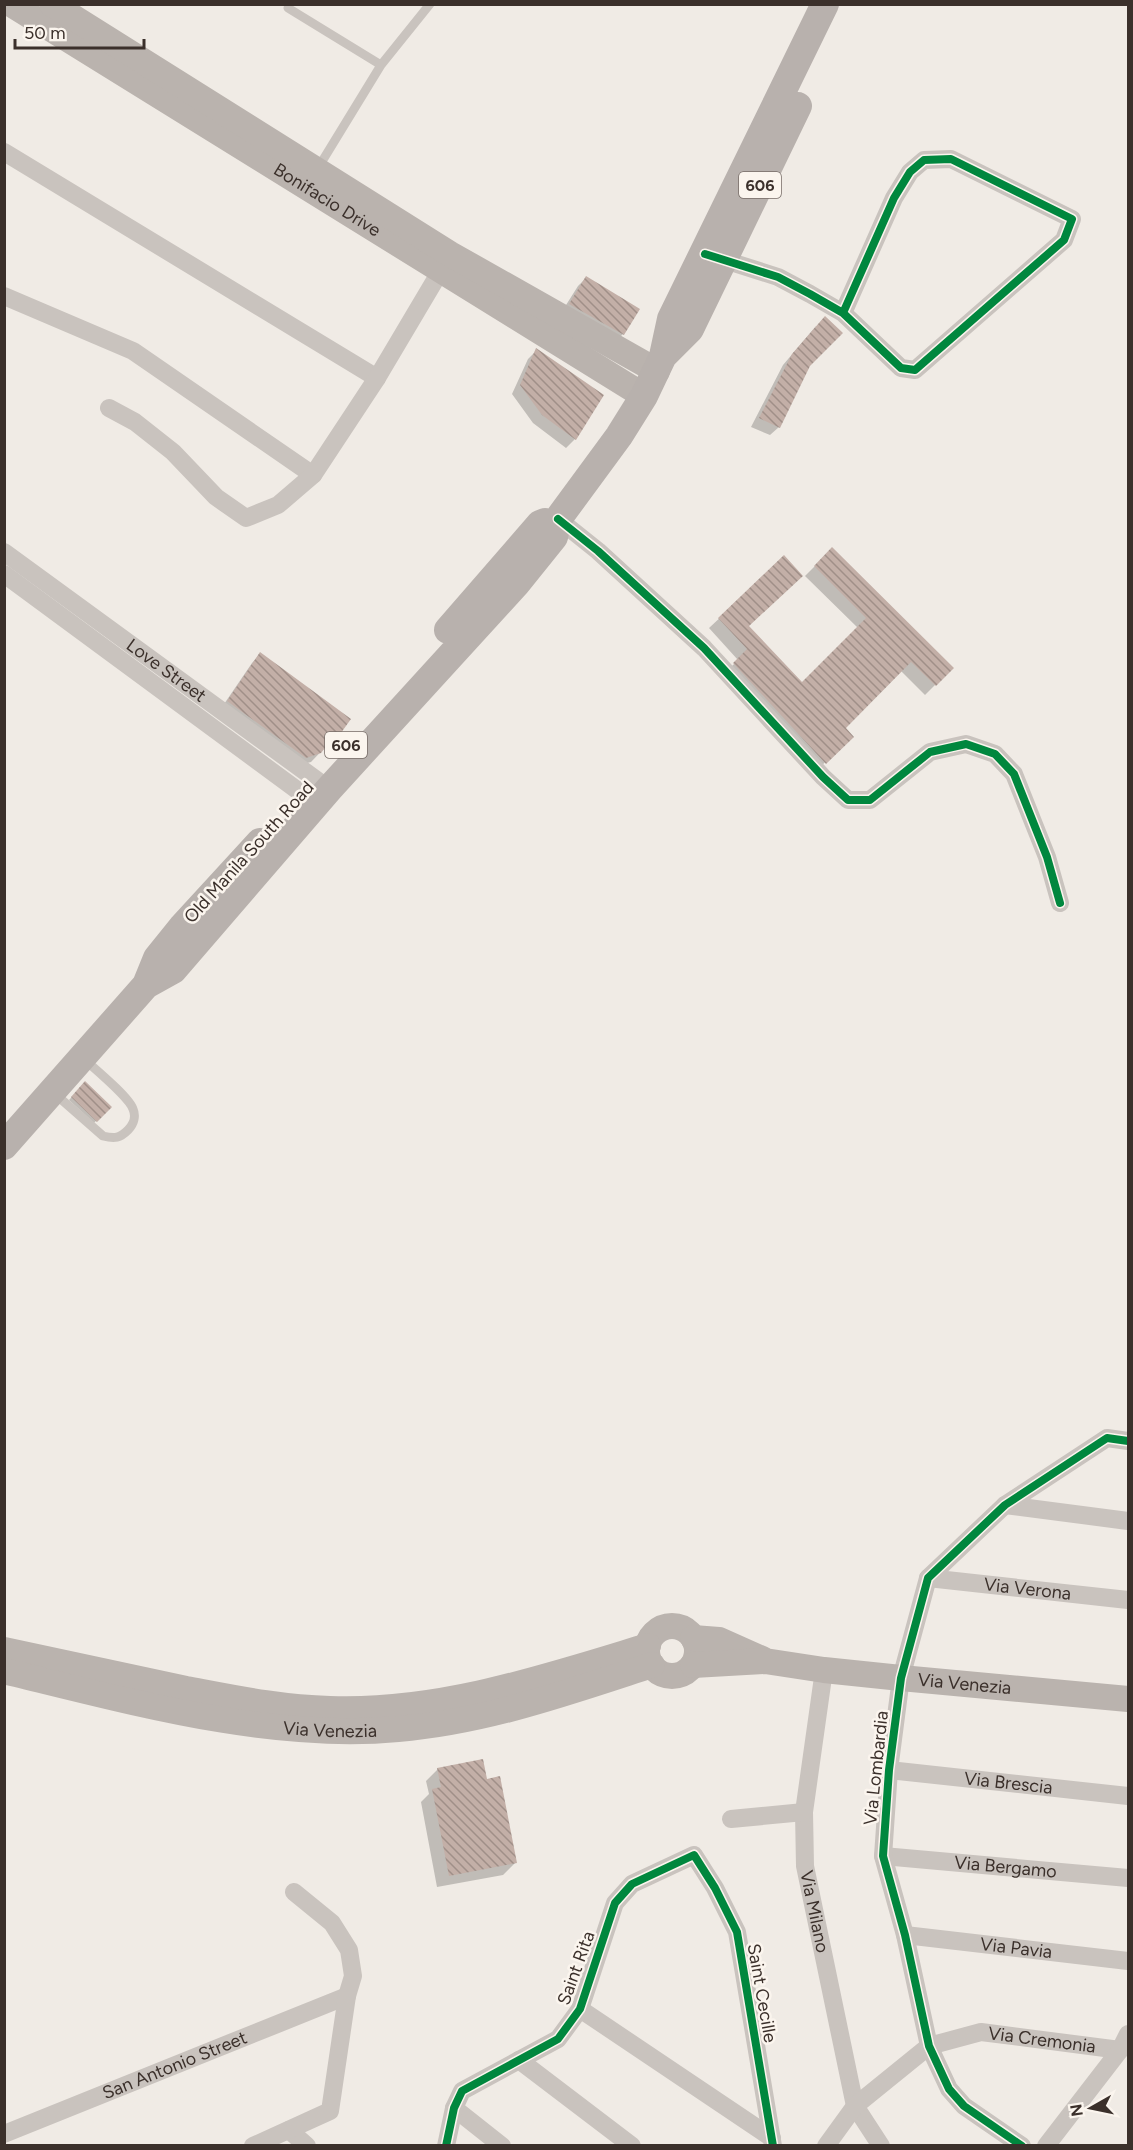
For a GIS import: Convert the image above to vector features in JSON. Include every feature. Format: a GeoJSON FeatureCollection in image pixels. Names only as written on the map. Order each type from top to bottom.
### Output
{"type":"FeatureCollection","features":[{"type":"Feature","properties":{"kind":"main road","name":"606"},"geometry":{"type":"LineString","coordinates":[[770,142],[825,4]]}},
{"type":"Feature","properties":{"kind":"main road","name":"606"},"geometry":{"type":"LineString","coordinates":[[655,374],[671,319],[714,256],[770,142],[845,4]]}},
{"type":"Feature","properties":{"kind":"main road","name":"Old Manila South Road"},"geometry":{"type":"LineString","coordinates":[[4,1146],[146,985],[173,970],[316,792],[517,583],[554,537],[558,519],[619,436],[655,374]]}},
{"type":"Feature","properties":{"kind":"street","name":"Bonifacio Drive"},"geometry":{"type":"LineString","coordinates":[[11,4],[339,206],[445,262]]}},
{"type":"Feature","properties":{"kind":"street","name":"Bonifacio Drive"},"geometry":{"type":"LineString","coordinates":[[52,4],[317,170],[445,262],[591,361],[655,374]]}},
{"type":"Feature","properties":{"kind":"street"},"geometry":{"type":"LineString","coordinates":[[4,152],[377,378]]}},
{"type":"Feature","properties":{"kind":"street"},"geometry":{"type":"LineString","coordinates":[[714,256],[778,277],[843,313],[901,368],[915,370],[1064,240],[1072,219],[951,159],[924,160],[910,172],[894,198],[843,313]]}},
{"type":"Feature","properties":{"kind":"street"},"geometry":{"type":"LineString","coordinates":[[109,408],[135,422],[173,452],[216,497],[246,518],[278,505],[313,475],[377,378],[445,262]]}},
{"type":"Feature","properties":{"kind":"street"},"geometry":{"type":"LineString","coordinates":[[4,296],[133,351],[313,475]]}},
{"type":"Feature","properties":{"kind":"street"},"geometry":{"type":"LineString","coordinates":[[558,519],[598,551],[704,648],[823,777],[848,800],[870,800],[930,752],[966,744],[995,754],[1014,774],[1047,857],[1060,903]]}},
{"type":"Feature","properties":{"kind":"street","name":"Love Street"},"geometry":{"type":"LineString","coordinates":[[4,552],[316,792]]}},
{"type":"Feature","properties":{"kind":"street","name":"Love Street"},"geometry":{"type":"LineString","coordinates":[[4,574],[316,792]]}},
{"type":"Feature","properties":{"kind":"street"},"geometry":{"type":"LineString","coordinates":[[928,1578],[1005,1505],[1107,1438],[1128,1441]]}},
{"type":"Feature","properties":{"kind":"street"},"geometry":{"type":"LineString","coordinates":[[1005,1505],[1128,1521]]}},
{"type":"Feature","properties":{"kind":"street","name":"Via Verona"},"geometry":{"type":"LineString","coordinates":[[928,1578],[1128,1600]]}},
{"type":"Feature","properties":{"kind":"street","name":"Via Lombardia"},"geometry":{"type":"LineString","coordinates":[[928,1578],[901,1678],[889,1770],[883,1856],[905,1935],[929,2046],[949,2089],[964,2106],[1022,2145]]}},
{"type":"Feature","properties":{"kind":"street"},"geometry":{"type":"LineString","coordinates":[[673,1626],[688,1632],[693,1638],[697,1652],[693,1665],[688,1671],[673,1676],[665,1675],[650,1655],[657,1631],[673,1626]]}},
{"type":"Feature","properties":{"kind":"street"},"geometry":{"type":"LineString","coordinates":[[693,1638],[718,1640],[765,1660]]}},
{"type":"Feature","properties":{"kind":"street","name":"Via Venezia"},"geometry":{"type":"LineString","coordinates":[[4,1650],[251,1702],[330,1709],[398,1706],[478,1694],[561,1672],[650,1655]]}},
{"type":"Feature","properties":{"kind":"street","name":"Via Venezia"},"geometry":{"type":"LineString","coordinates":[[4,1671],[162,1709],[250,1723],[332,1731],[398,1729],[482,1717],[650,1655]]}},
{"type":"Feature","properties":{"kind":"street"},"geometry":{"type":"LineString","coordinates":[[693,1665],[765,1660]]}},
{"type":"Feature","properties":{"kind":"street","name":"Via Venezia"},"geometry":{"type":"LineString","coordinates":[[765,1660],[824,1670],[1128,1699]]}},
{"type":"Feature","properties":{"kind":"street","name":"Via Milano"},"geometry":{"type":"LineString","coordinates":[[824,1670],[804,1812],[805,1866],[855,2106],[880,2145]]}},
{"type":"Feature","properties":{"kind":"street","name":"Via Brescia"},"geometry":{"type":"LineString","coordinates":[[889,1770],[1128,1796]]}},
{"type":"Feature","properties":{"kind":"street"},"geometry":{"type":"LineString","coordinates":[[731,1819],[804,1812]]}},
{"type":"Feature","properties":{"kind":"street","name":"Saint Rita"},"geometry":{"type":"LineString","coordinates":[[446,2145],[454,2108],[462,2091],[558,2039],[580,2009],[615,1903],[632,1884],[694,1855]]}},
{"type":"Feature","properties":{"kind":"street","name":"Saint Cecille"},"geometry":{"type":"LineString","coordinates":[[694,1855],[715,1888],[737,1932],[773,2142]]}},
{"type":"Feature","properties":{"kind":"street","name":"Via Bergamo"},"geometry":{"type":"LineString","coordinates":[[883,1856],[1128,1878]]}},
{"type":"Feature","properties":{"kind":"street"},"geometry":{"type":"LineString","coordinates":[[253,2145],[330,2111],[347,1996],[353,1976],[349,1950],[333,1923],[294,1892]]}},
{"type":"Feature","properties":{"kind":"street","name":"Via Pavia"},"geometry":{"type":"LineString","coordinates":[[905,1935],[1128,1961]]}},
{"type":"Feature","properties":{"kind":"street","name":"San Antonio Street"},"geometry":{"type":"LineString","coordinates":[[4,2134],[347,1996]]}},
{"type":"Feature","properties":{"kind":"street"},"geometry":{"type":"LineString","coordinates":[[580,2009],[773,2142]]}},
{"type":"Feature","properties":{"kind":"street","name":"Via Cremonia"},"geometry":{"type":"LineString","coordinates":[[826,2145],[855,2106],[929,2046],[981,2032],[1124,2042]]}},
{"type":"Feature","properties":{"kind":"street"},"geometry":{"type":"LineString","coordinates":[[1046,2145],[1124,2042]]}},
{"type":"Feature","properties":{"kind":"street"},"geometry":{"type":"LineString","coordinates":[[519,2060],[632,2145]]}},
{"type":"Feature","properties":{"kind":"street"},"geometry":{"type":"LineString","coordinates":[[454,2108],[502,2145]]}},
{"type":"Feature","properties":{"kind":"street"},"geometry":{"type":"LineString","coordinates":[[289,2130],[307,2145]]}},
{"type":"Feature","properties":{"kind":"lane"},"geometry":{"type":"LineString","coordinates":[[317,170],[381,65],[430,4]]}},
{"type":"Feature","properties":{"kind":"lane"},"geometry":{"type":"LineString","coordinates":[[288,8],[381,65]]}},
{"type":"Feature","properties":{"kind":"lane"},"geometry":{"type":"LineString","coordinates":[[53,1092],[104,1136],[112,1139],[122,1136],[132,1126],[135,1118],[133,1108],[82,1058]]}},
{"type":"Feature","properties":{"kind":"building"},"geometry":{"type":"Polygon","coordinates":[[[586,276],[640,309],[624,335],[569,304],[586,276]]]}},
{"type":"Feature","properties":{"kind":"building"},"geometry":{"type":"Polygon","coordinates":[[[825,316],[843,333],[810,366],[780,428],[759,418],[792,354],[825,316]]]}},
{"type":"Feature","properties":{"kind":"building"},"geometry":{"type":"Polygon","coordinates":[[[536,348],[604,395],[576,440],[542,415],[520,385],[536,348]]]}},
{"type":"Feature","properties":{"kind":"building"},"geometry":{"type":"Polygon","coordinates":[[[832,547],[954,668],[936,686],[911,662],[846,728],[854,737],[826,764],[733,663],[747,649],[718,618],[784,555],[803,576],[749,626],[802,682],[866,618],[814,566],[832,547]]]}},
{"type":"Feature","properties":{"kind":"building"},"geometry":{"type":"Polygon","coordinates":[[[260,652],[351,719],[338,737],[335,735],[321,753],[306,758],[227,701],[260,652]]]}},
{"type":"Feature","properties":{"kind":"building"},"geometry":{"type":"Polygon","coordinates":[[[85,1081],[112,1107],[97,1122],[71,1097],[85,1081]]]}},
{"type":"Feature","properties":{"kind":"building"},"geometry":{"type":"Polygon","coordinates":[[[483,1759],[487,1779],[500,1776],[517,1863],[449,1876],[432,1789],[441,1787],[437,1768],[483,1759]]]}},
{"type":"Feature","properties":{"kind":"cycle path"},"geometry":{"type":"LineString","coordinates":[[705,254],[778,277],[810,294],[843,313],[901,368],[915,370],[1064,240],[1072,219],[951,159],[924,160],[910,172],[894,198],[843,313]]}},
{"type":"Feature","properties":{"kind":"cycle path"},"geometry":{"type":"LineString","coordinates":[[558,519],[598,551],[704,648],[823,777],[848,800],[870,800],[930,752],[966,744],[995,754],[1014,774],[1047,857],[1060,903]]}},
{"type":"Feature","properties":{"kind":"cycle path"},"geometry":{"type":"LineString","coordinates":[[1022,2146],[964,2106],[949,2089],[929,2046],[905,1935],[883,1856],[889,1770],[901,1678],[928,1578],[1005,1505],[1107,1438],[1128,1441]]}},
{"type":"Feature","properties":{"kind":"cycle path"},"geometry":{"type":"LineString","coordinates":[[446,2146],[454,2108],[462,2091],[558,2039],[580,2009],[615,1903],[632,1884],[694,1855],[715,1888],[737,1932],[773,2146]]}}]}
